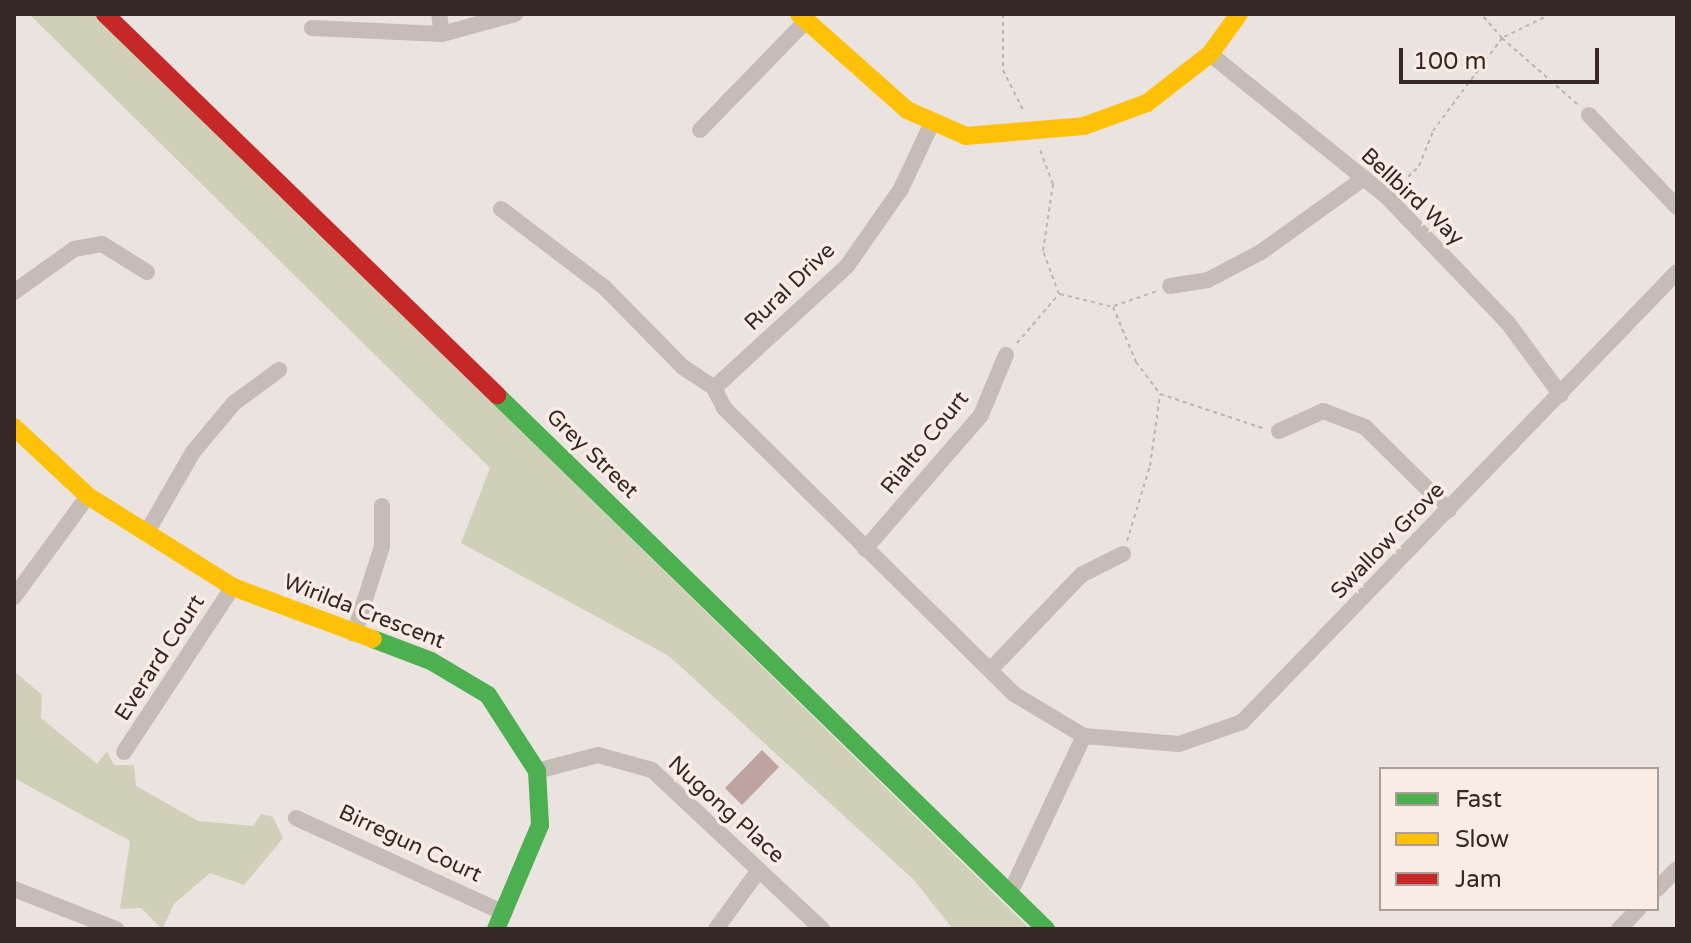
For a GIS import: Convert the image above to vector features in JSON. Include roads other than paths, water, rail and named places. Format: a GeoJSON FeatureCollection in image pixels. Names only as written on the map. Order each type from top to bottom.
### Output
{"type":"FeatureCollection","features":[{"type":"Feature","properties":{"kind":"street","name":"Grey Street"},"geometry":{"type":"LineString","coordinates":[[105,14],[1046,929]]}},
{"type":"Feature","properties":{"kind":"street"},"geometry":{"type":"LineString","coordinates":[[439,14],[442,34]]}},
{"type":"Feature","properties":{"kind":"street"},"geometry":{"type":"LineString","coordinates":[[312,28],[442,34],[515,14]]}},
{"type":"Feature","properties":{"kind":"street"},"geometry":{"type":"LineString","coordinates":[[700,130],[802,17],[931,125],[966,136],[1084,126],[1147,103],[1210,54],[1239,14]]}},
{"type":"Feature","properties":{"kind":"street","name":"Bellbird Way"},"geometry":{"type":"LineString","coordinates":[[1210,54],[1387,197],[1508,323],[1561,395]]}},
{"type":"Feature","properties":{"kind":"street"},"geometry":{"type":"LineString","coordinates":[[1589,115],[1677,207]]}},
{"type":"Feature","properties":{"kind":"street","name":"Rural Drive"},"geometry":{"type":"LineString","coordinates":[[714,388],[847,266],[901,189],[931,125]]}},
{"type":"Feature","properties":{"kind":"street"},"geometry":{"type":"LineString","coordinates":[[1170,286],[1208,280],[1261,252],[1364,178]]}},
{"type":"Feature","properties":{"kind":"street"},"geometry":{"type":"LineString","coordinates":[[501,209],[605,288],[683,367],[714,388]]}},
{"type":"Feature","properties":{"kind":"street"},"geometry":{"type":"LineString","coordinates":[[14,292],[74,249],[102,244],[147,272]]}},
{"type":"Feature","properties":{"kind":"street","name":"Swallow Grove"},"geometry":{"type":"LineString","coordinates":[[714,388],[724,408],[1014,694],[1084,736],[1179,744],[1242,722],[1677,272]]}},
{"type":"Feature","properties":{"kind":"street","name":"Rialto Court"},"geometry":{"type":"LineString","coordinates":[[865,549],[981,415],[1006,355]]}},
{"type":"Feature","properties":{"kind":"street"},"geometry":{"type":"LineString","coordinates":[[147,532],[193,452],[234,403],[279,370]]}},
{"type":"Feature","properties":{"kind":"street"},"geometry":{"type":"LineString","coordinates":[[1279,431],[1323,411],[1365,427],[1449,510]]}},
{"type":"Feature","properties":{"kind":"street","name":"Wirilda Crescent"},"geometry":{"type":"LineString","coordinates":[[14,427],[88,496],[233,587],[431,661],[488,695],[537,771],[540,825],[500,921]]}},
{"type":"Feature","properties":{"kind":"street"},"geometry":{"type":"LineString","coordinates":[[14,597],[88,496]]}},
{"type":"Feature","properties":{"kind":"street"},"geometry":{"type":"LineString","coordinates":[[354,634],[382,546],[382,506]]}},
{"type":"Feature","properties":{"kind":"street"},"geometry":{"type":"LineString","coordinates":[[991,669],[1081,575],[1123,554]]}},
{"type":"Feature","properties":{"kind":"street","name":"Everard Court"},"geometry":{"type":"LineString","coordinates":[[124,752],[233,587]]}},
{"type":"Feature","properties":{"kind":"street"},"geometry":{"type":"LineString","coordinates":[[1010,893],[1084,736]]}},
{"type":"Feature","properties":{"kind":"street","name":"Nugong Place"},"geometry":{"type":"LineString","coordinates":[[537,771],[598,755],[652,770],[822,929]]}},
{"type":"Feature","properties":{"kind":"street","name":"Birregun Court"},"geometry":{"type":"LineString","coordinates":[[296,818],[500,921]]}},
{"type":"Feature","properties":{"kind":"street"},"geometry":{"type":"LineString","coordinates":[[1659,887],[1677,869]]}},
{"type":"Feature","properties":{"kind":"street"},"geometry":{"type":"LineString","coordinates":[[716,929],[759,870]]}},
{"type":"Feature","properties":{"kind":"street"},"geometry":{"type":"LineString","coordinates":[[14,889],[116,929]]}},
{"type":"Feature","properties":{"kind":"street"},"geometry":{"type":"LineString","coordinates":[[1619,929],[1636,911]]}}]}
